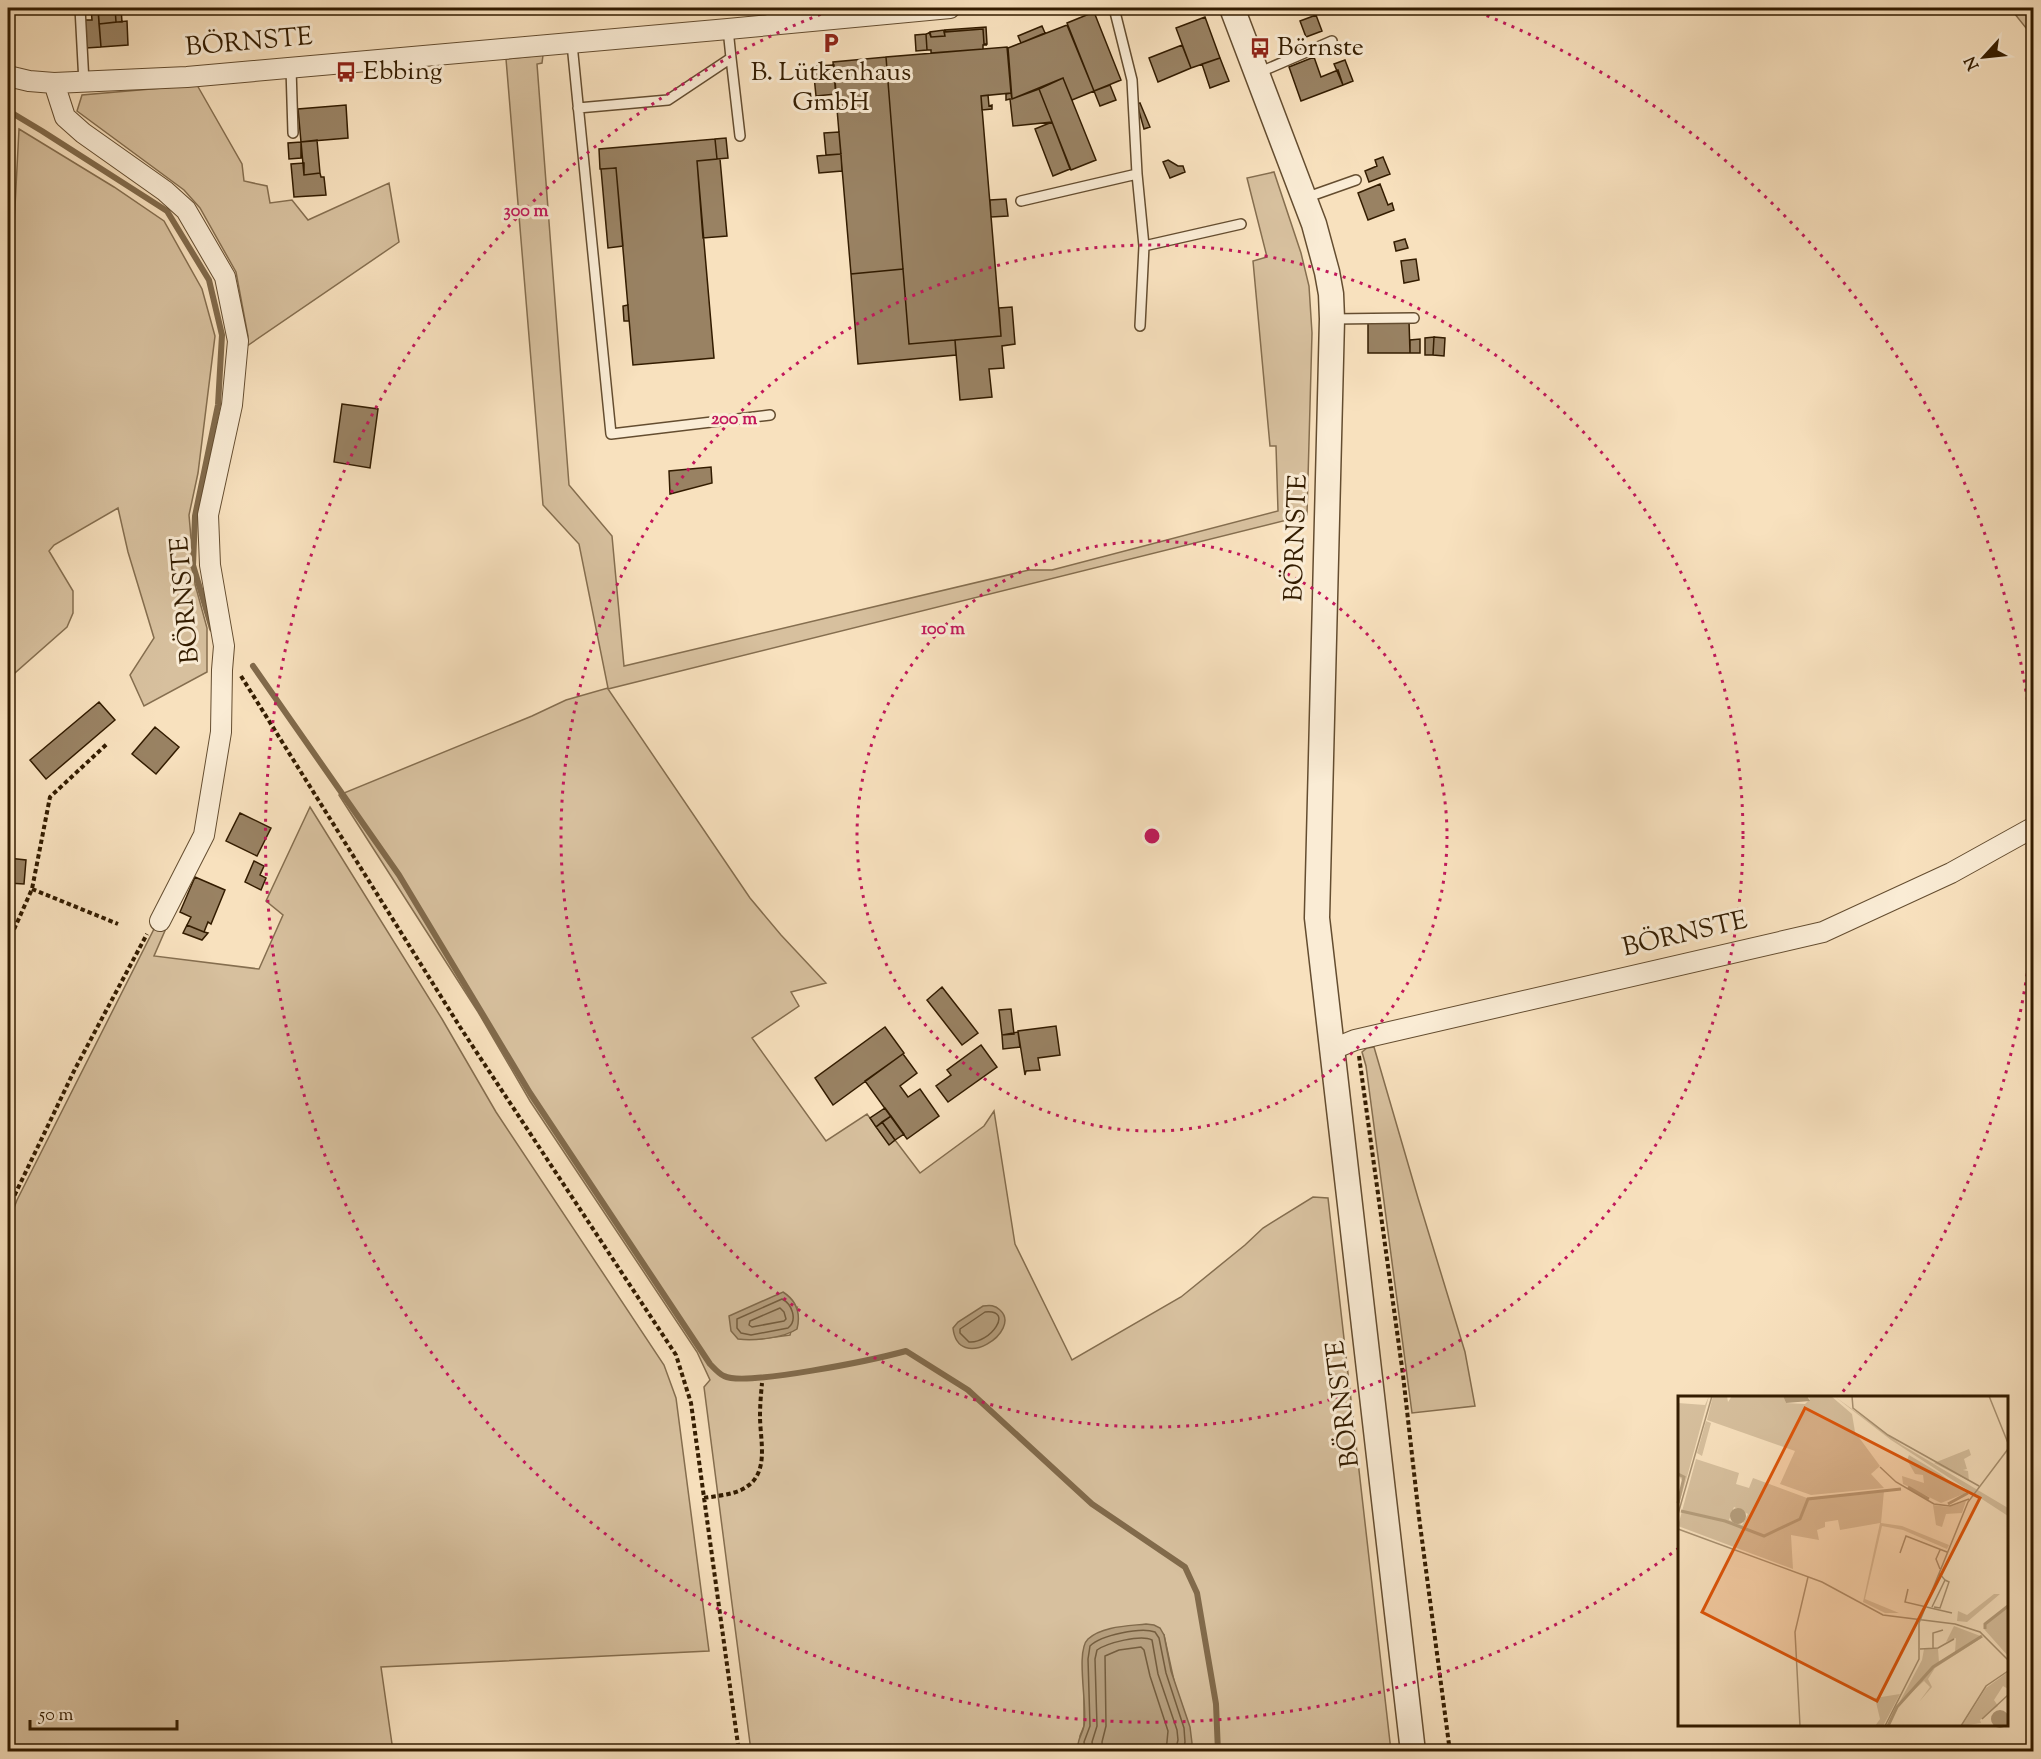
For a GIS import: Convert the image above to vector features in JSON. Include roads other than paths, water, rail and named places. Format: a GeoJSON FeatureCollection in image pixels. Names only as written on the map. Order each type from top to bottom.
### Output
{"type":"FeatureCollection","features":[{"type":"Feature","properties":{"kind":"street","name":"BÖRNSTE"},"geometry":{"type":"LineString","coordinates":[[8,76],[29,81],[84,83],[291,68],[728,30],[771,16],[950,8]]}},
{"type":"Feature","properties":{"kind":"street","name":"BÖRNSTE"},"geometry":{"type":"LineString","coordinates":[[1232,8],[1305,198],[1327,272],[1331,294],[1317,918],[1344,1045],[1347,1183],[1413,1752]]}},
{"type":"Feature","properties":{"kind":"street","name":"BÖRNSTE"},"geometry":{"type":"LineString","coordinates":[[54,83],[65,117],[83,133],[165,191],[186,210],[225,277],[238,341],[232,405],[208,515],[210,565],[224,646],[221,732],[204,835],[160,921]]}},
{"type":"Feature","properties":{"kind":"street","name":"BÖRNSTE"},"geometry":{"type":"LineString","coordinates":[[1344,1045],[1823,932],[1951,873],[2034,827]]}},
{"type":"Feature","properties":{"kind":"lane"},"geometry":{"type":"LineString","coordinates":[[80,8],[84,83]]}},
{"type":"Feature","properties":{"kind":"lane"},"geometry":{"type":"LineString","coordinates":[[1114,8],[1132,80],[1144,246],[1140,326]]}},
{"type":"Feature","properties":{"kind":"lane"},"geometry":{"type":"LineString","coordinates":[[728,30],[740,136]]}},
{"type":"Feature","properties":{"kind":"lane"},"geometry":{"type":"LineString","coordinates":[[1258,73],[1332,41]]}},
{"type":"Feature","properties":{"kind":"lane"},"geometry":{"type":"LineString","coordinates":[[572,44],[611,434],[770,415]]}},
{"type":"Feature","properties":{"kind":"lane"},"geometry":{"type":"LineString","coordinates":[[578,108],[668,100],[731,58]]}},
{"type":"Feature","properties":{"kind":"lane"},"geometry":{"type":"LineString","coordinates":[[291,68],[293,133]]}},
{"type":"Feature","properties":{"kind":"lane"},"geometry":{"type":"LineString","coordinates":[[1021,201],[1137,174]]}},
{"type":"Feature","properties":{"kind":"lane"},"geometry":{"type":"LineString","coordinates":[[1305,198],[1356,180]]}},
{"type":"Feature","properties":{"kind":"lane"},"geometry":{"type":"LineString","coordinates":[[1144,246],[1241,224]]}},
{"type":"Feature","properties":{"kind":"lane"},"geometry":{"type":"LineString","coordinates":[[1332,319],[1414,318]]}},
{"type":"Feature","properties":{"kind":"water"},"geometry":{"type":"Polygon","coordinates":[[[783,1292],[792,1299],[797,1308],[797,1329],[785,1335],[769,1338],[738,1339],[731,1331],[729,1316],[783,1292]]]}},
{"type":"Feature","properties":{"kind":"water"},"geometry":{"type":"Polygon","coordinates":[[[983,1306],[992,1306],[1000,1310],[1005,1319],[1003,1328],[997,1337],[987,1344],[976,1348],[966,1348],[957,1341],[953,1328],[958,1322],[983,1306]]]}},
{"type":"Feature","properties":{"kind":"water"},"geometry":{"type":"Polygon","coordinates":[[[1146,1624],[1160,1628],[1164,1635],[1171,1671],[1190,1727],[1192,1743],[1187,1752],[1083,1751],[1078,1744],[1085,1717],[1082,1667],[1084,1645],[1088,1639],[1100,1631],[1146,1624]]]}},
{"type":"Feature","properties":{"kind":"waterway"},"geometry":{"type":"LineString","coordinates":[[12,113],[167,211],[209,280],[222,335],[218,405],[195,516],[193,565],[212,629]]}},
{"type":"Feature","properties":{"kind":"waterway"},"geometry":{"type":"LineString","coordinates":[[253,666],[399,875],[530,1093],[710,1364],[724,1376],[757,1378],[812,1371],[906,1351],[968,1390],[1092,1504],[1185,1567],[1197,1593],[1216,1704],[1218,1752]]}},
{"type":"Feature","properties":{"kind":"place","name":"B. Lütkenhaus GmbH"},"geometry":{"type":"Point","coordinates":[831,43]}},
{"type":"Feature","properties":{"kind":"place","name":"Börnste"},"geometry":{"type":"Point","coordinates":[1260,48]}},
{"type":"Feature","properties":{"kind":"place","name":"Ebbing"},"geometry":{"type":"Point","coordinates":[346,72]}}]}
